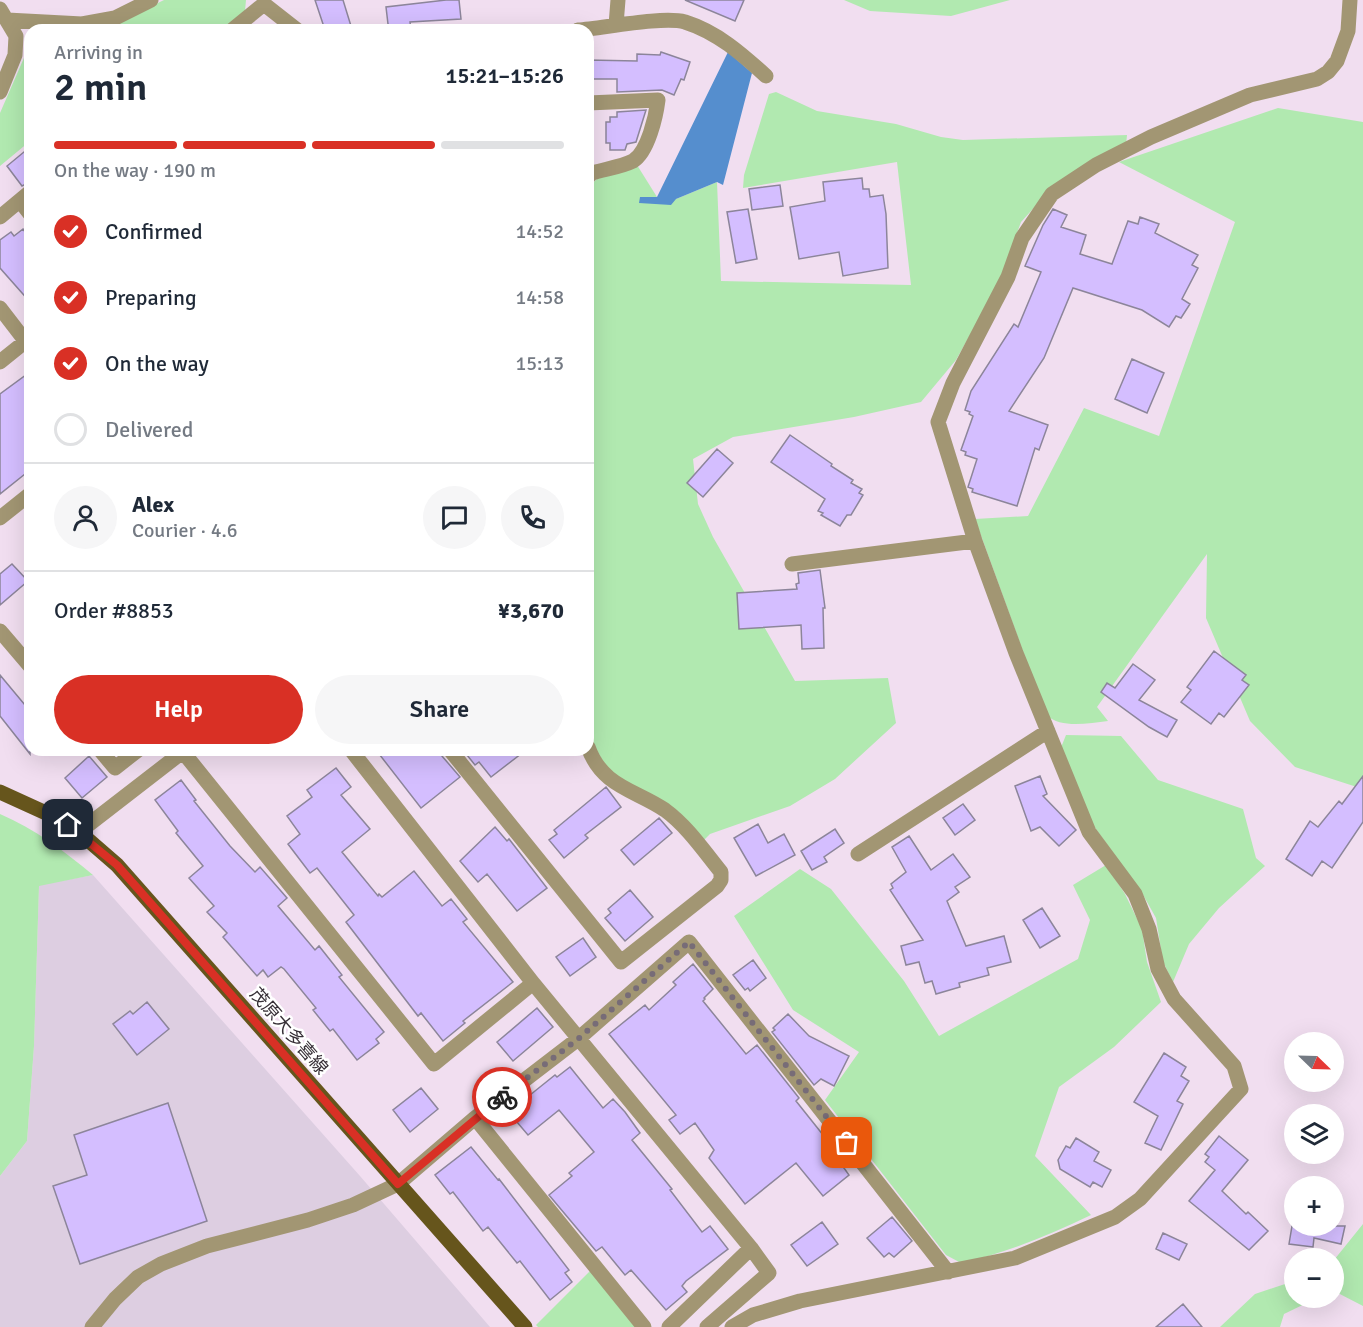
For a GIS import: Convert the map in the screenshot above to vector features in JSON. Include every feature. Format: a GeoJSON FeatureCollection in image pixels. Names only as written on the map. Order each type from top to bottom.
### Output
{"type":"FeatureCollection","features":[{"type":"Feature","properties":{"kind":"main road","name":"茂原大多喜線"},"geometry":{"type":"LineString","coordinates":[[0,792],[57,818],[79,832],[117,865],[525,1327]]}},
{"type":"Feature","properties":{"kind":"street"},"geometry":{"type":"LineString","coordinates":[[3,15],[81,24],[115,18],[151,0]]}},
{"type":"Feature","properties":{"kind":"street"},"geometry":{"type":"LineString","coordinates":[[616,25],[618,0]]}},
{"type":"Feature","properties":{"kind":"street"},"geometry":{"type":"LineString","coordinates":[[732,1327],[753,1315],[800,1301],[1015,1258],[1114,1217],[1140,1199],[1241,1089],[1234,1066],[1174,999],[1158,969],[1149,930],[1135,894],[1089,832],[1016,653],[975,541],[938,422],[953,383],[1008,278],[1022,238],[1035,215],[1052,194],[1096,165],[1151,137],[1250,95],[1317,79],[1328,72],[1337,61],[1348,31],[1350,0]]}},
{"type":"Feature","properties":{"kind":"street"},"geometry":{"type":"LineString","coordinates":[[238,24],[262,2],[290,24]]}},
{"type":"Feature","properties":{"kind":"street"},"geometry":{"type":"LineString","coordinates":[[0,92],[15,55],[16,36],[3,15]]}},
{"type":"Feature","properties":{"kind":"street"},"geometry":{"type":"LineString","coordinates":[[594,28],[684,22],[724,40],[766,76]]}},
{"type":"Feature","properties":{"kind":"street"},"geometry":{"type":"LineString","coordinates":[[594,102],[658,100],[655,121],[643,150],[635,160],[594,172]]}},
{"type":"Feature","properties":{"kind":"street"},"geometry":{"type":"LineString","coordinates":[[0,217],[24,198]]}},
{"type":"Feature","properties":{"kind":"street"},"geometry":{"type":"LineString","coordinates":[[0,308],[24,339]]}},
{"type":"Feature","properties":{"kind":"street"},"geometry":{"type":"LineString","coordinates":[[0,362],[24,347]]}},
{"type":"Feature","properties":{"kind":"street"},"geometry":{"type":"LineString","coordinates":[[0,518],[24,499]]}},
{"type":"Feature","properties":{"kind":"street"},"geometry":{"type":"LineString","coordinates":[[792,564],[975,541]]}},
{"type":"Feature","properties":{"kind":"street"},"geometry":{"type":"LineString","coordinates":[[0,631],[24,659]]}},
{"type":"Feature","properties":{"kind":"street"},"geometry":{"type":"LineString","coordinates":[[858,854],[1048,731]]}},
{"type":"Feature","properties":{"kind":"street"},"geometry":{"type":"LineString","coordinates":[[105,756],[115,768],[130,756]]}},
{"type":"Feature","properties":{"kind":"street"},"geometry":{"type":"LineString","coordinates":[[79,832],[178,756]]}},
{"type":"Feature","properties":{"kind":"street"},"geometry":{"type":"LineString","coordinates":[[188,756],[434,1064],[533,982]]}},
{"type":"Feature","properties":{"kind":"street"},"geometry":{"type":"LineString","coordinates":[[356,756],[578,1039],[751,1248],[769,1273],[707,1327]]}},
{"type":"Feature","properties":{"kind":"street"},"geometry":{"type":"LineString","coordinates":[[455,756],[621,962],[717,886],[721,880],[721,872],[683,826],[665,810],[619,787],[593,756]]}},
{"type":"Feature","properties":{"kind":"street"},"geometry":{"type":"LineString","coordinates":[[92,1327],[115,1299],[138,1277],[160,1264],[207,1246],[308,1220],[353,1205],[398,1184],[475,1118],[578,1039],[689,942],[948,1272]]}},
{"type":"Feature","properties":{"kind":"street"},"geometry":{"type":"LineString","coordinates":[[475,1118],[644,1327]]}},
{"type":"Feature","properties":{"kind":"street"},"geometry":{"type":"LineString","coordinates":[[669,1327],[751,1248]]}},
{"type":"Feature","properties":{"kind":"shaded area"},"geometry":{"type":"Polygon","coordinates":[[[93,875],[360,1176],[490,1327],[0,1327],[0,1176],[27,1141],[34,1046],[39,885],[93,875]]]}},
{"type":"Feature","properties":{"kind":"green space"},"geometry":{"type":"Polygon","coordinates":[[[164,0],[246,0],[245,11],[229,24],[100,24],[119,22],[164,0]]]}},
{"type":"Feature","properties":{"kind":"green space"},"geometry":{"type":"Polygon","coordinates":[[[844,0],[1010,0],[951,16],[870,11],[844,0]]]}},
{"type":"Feature","properties":{"kind":"green space"},"geometry":{"type":"Polygon","coordinates":[[[24,58],[24,146],[0,166],[0,113],[24,58]]]}},
{"type":"Feature","properties":{"kind":"green space"},"geometry":{"type":"Polygon","coordinates":[[[776,92],[817,111],[896,124],[941,137],[963,140],[1127,135],[1126,145],[1051,189],[1021,222],[998,285],[956,360],[921,402],[854,417],[733,437],[693,459],[698,504],[713,537],[795,681],[888,678],[896,723],[835,779],[790,806],[710,834],[703,841],[679,812],[612,776],[594,746],[594,182],[637,165],[657,197],[640,197],[676,199],[717,182],[721,281],[911,285],[897,162],[743,188],[744,175],[769,94],[776,92]]]}},
{"type":"Feature","properties":{"kind":"green space"},"geometry":{"type":"Polygon","coordinates":[[[1278,108],[1363,122],[1363,789],[1295,767],[1250,721],[1206,618],[1207,554],[1097,707],[1108,721],[1067,724],[1046,715],[975,519],[1028,516],[1084,408],[1159,436],[1235,222],[1119,162],[1278,108]]]}},
{"type":"Feature","properties":{"kind":"green space"},"geometry":{"type":"Polygon","coordinates":[[[1066,735],[1121,736],[1158,780],[1243,809],[1256,858],[1265,866],[1219,908],[1189,944],[1173,982],[1163,962],[1156,918],[1142,893],[1093,825],[1062,755],[1062,745],[1066,735]]]}},
{"type":"Feature","properties":{"kind":"green space"},"geometry":{"type":"Polygon","coordinates":[[[0,814],[49,841],[93,875],[39,886],[34,1046],[27,1141],[0,1176],[0,814]]]}},
{"type":"Feature","properties":{"kind":"green space"},"geometry":{"type":"Polygon","coordinates":[[[1106,865],[1125,894],[1142,929],[1147,962],[1161,1002],[1114,1047],[1059,1087],[1035,1156],[1091,1215],[1028,1243],[961,1263],[946,1255],[825,1100],[859,1052],[793,1010],[734,916],[800,869],[831,889],[904,981],[939,1036],[1078,959],[1090,920],[1073,885],[1106,865]]]}},
{"type":"Feature","properties":{"kind":"green space"},"geometry":{"type":"Polygon","coordinates":[[[1363,1224],[1363,1306],[1344,1296],[1344,1248],[1363,1224]]]}},
{"type":"Feature","properties":{"kind":"green space"},"geometry":{"type":"Polygon","coordinates":[[[590,1271],[635,1327],[538,1327],[536,1325],[590,1271]]]}},
{"type":"Feature","properties":{"kind":"green space"},"geometry":{"type":"Polygon","coordinates":[[[1284,1284],[1284,1308],[1296,1308],[1284,1314],[1280,1327],[1220,1327],[1255,1294],[1284,1284]]]}},
{"type":"Feature","properties":{"kind":"water"},"geometry":{"type":"Polygon","coordinates":[[[728,52],[752,73],[723,185],[717,182],[676,199],[671,205],[639,203],[640,197],[657,197],[728,52]]]}},
{"type":"Feature","properties":{"kind":"building"},"geometry":{"type":"Polygon","coordinates":[[[315,0],[343,0],[350,24],[323,24],[315,0]]]}},
{"type":"Feature","properties":{"kind":"building"},"geometry":{"type":"Polygon","coordinates":[[[459,0],[461,19],[388,24],[386,7],[459,0]]]}},
{"type":"Feature","properties":{"kind":"building"},"geometry":{"type":"Polygon","coordinates":[[[685,0],[744,0],[735,21],[685,0]]]}},
{"type":"Feature","properties":{"kind":"building"},"geometry":{"type":"Polygon","coordinates":[[[661,52],[690,62],[684,80],[681,79],[674,95],[662,90],[617,92],[617,79],[594,79],[594,60],[637,61],[637,54],[660,55],[661,52]]]}},
{"type":"Feature","properties":{"kind":"building"},"geometry":{"type":"Polygon","coordinates":[[[646,110],[636,142],[627,144],[625,150],[610,150],[610,143],[606,143],[606,122],[610,122],[610,117],[617,117],[617,112],[646,110]]]}},
{"type":"Feature","properties":{"kind":"building"},"geometry":{"type":"Polygon","coordinates":[[[24,152],[24,185],[22,186],[7,166],[24,152]]]}},
{"type":"Feature","properties":{"kind":"building"},"geometry":{"type":"Polygon","coordinates":[[[862,178],[863,189],[869,189],[870,197],[883,195],[888,268],[843,276],[839,252],[799,259],[790,207],[825,201],[823,182],[862,178]]]}},
{"type":"Feature","properties":{"kind":"building"},"geometry":{"type":"Polygon","coordinates":[[[780,185],[783,206],[752,210],[749,189],[780,185]]]}},
{"type":"Feature","properties":{"kind":"building"},"geometry":{"type":"Polygon","coordinates":[[[748,209],[757,259],[736,263],[727,212],[748,209]]]}},
{"type":"Feature","properties":{"kind":"building"},"geometry":{"type":"Polygon","coordinates":[[[1053,209],[1067,215],[1061,227],[1086,235],[1080,254],[1112,264],[1128,221],[1138,224],[1140,217],[1159,224],[1155,233],[1198,255],[1192,265],[1198,268],[1182,299],[1190,304],[1181,318],[1176,316],[1169,327],[1142,310],[1073,288],[1044,358],[1009,411],[1048,425],[1039,450],[1035,448],[1017,506],[972,492],[973,489],[968,487],[977,459],[965,455],[966,452],[961,450],[973,416],[965,410],[971,391],[1014,324],[1018,327],[1041,272],[1025,266],[1043,225],[1053,209]]]}},
{"type":"Feature","properties":{"kind":"building"},"geometry":{"type":"Polygon","coordinates":[[[24,230],[24,295],[0,268],[0,240],[11,232],[14,236],[24,230]]]}},
{"type":"Feature","properties":{"kind":"building"},"geometry":{"type":"Polygon","coordinates":[[[1132,359],[1164,373],[1147,413],[1115,399],[1132,359]]]}},
{"type":"Feature","properties":{"kind":"building"},"geometry":{"type":"Polygon","coordinates":[[[24,376],[24,475],[0,494],[0,394],[24,376]]]}},
{"type":"Feature","properties":{"kind":"building"},"geometry":{"type":"Polygon","coordinates":[[[790,435],[832,464],[831,466],[853,480],[851,483],[862,489],[859,493],[863,495],[851,515],[847,515],[840,526],[818,511],[825,499],[771,462],[790,435]]]}},
{"type":"Feature","properties":{"kind":"building"},"geometry":{"type":"Polygon","coordinates":[[[717,449],[733,463],[703,497],[687,483],[717,449]]]}},
{"type":"Feature","properties":{"kind":"building"},"geometry":{"type":"Polygon","coordinates":[[[12,564],[24,577],[24,584],[0,605],[0,574],[12,564]]]}},
{"type":"Feature","properties":{"kind":"building"},"geometry":{"type":"Polygon","coordinates":[[[820,570],[825,608],[823,608],[824,648],[802,649],[801,625],[739,629],[737,593],[797,589],[798,573],[820,570]]]}},
{"type":"Feature","properties":{"kind":"building"},"geometry":{"type":"Polygon","coordinates":[[[1214,651],[1246,675],[1242,680],[1249,685],[1224,717],[1219,713],[1211,724],[1181,702],[1191,690],[1187,687],[1214,651]]]}},
{"type":"Feature","properties":{"kind":"building"},"geometry":{"type":"Polygon","coordinates":[[[1133,664],[1155,680],[1139,700],[1177,720],[1167,737],[1149,727],[1101,692],[1107,683],[1115,688],[1133,664]]]}},
{"type":"Feature","properties":{"kind":"building"},"geometry":{"type":"Polygon","coordinates":[[[0,675],[24,704],[24,746],[0,716],[0,675]]]}},
{"type":"Feature","properties":{"kind":"building"},"geometry":{"type":"Polygon","coordinates":[[[89,756],[107,777],[82,798],[65,778],[89,756]]]}},
{"type":"Feature","properties":{"kind":"building"},"geometry":{"type":"Polygon","coordinates":[[[381,756],[442,756],[460,777],[421,808],[381,756]]]}},
{"type":"Feature","properties":{"kind":"building"},"geometry":{"type":"Polygon","coordinates":[[[468,756],[518,756],[491,777],[479,762],[475,765],[468,756]]]}},
{"type":"Feature","properties":{"kind":"building"},"geometry":{"type":"Polygon","coordinates":[[[336,768],[351,787],[341,795],[370,829],[342,852],[378,896],[379,894],[382,897],[414,871],[442,906],[451,899],[467,919],[463,922],[513,982],[463,1021],[465,1023],[443,1041],[421,1013],[418,1016],[346,922],[354,915],[317,868],[310,873],[288,844],[300,834],[287,816],[312,797],[307,790],[336,768]]]}},
{"type":"Feature","properties":{"kind":"building"},"geometry":{"type":"Polygon","coordinates":[[[1040,776],[1047,794],[1043,796],[1076,830],[1059,846],[1040,827],[1031,831],[1015,786],[1040,776]]]}},
{"type":"Feature","properties":{"kind":"building"},"geometry":{"type":"Polygon","coordinates":[[[1363,776],[1363,822],[1332,868],[1322,861],[1312,876],[1286,859],[1310,821],[1318,827],[1339,801],[1342,804],[1363,776]]]}},
{"type":"Feature","properties":{"kind":"building"},"geometry":{"type":"Polygon","coordinates":[[[181,780],[196,800],[194,801],[230,846],[255,872],[260,867],[287,898],[278,906],[315,950],[319,946],[342,975],[339,977],[384,1032],[376,1039],[379,1043],[357,1060],[333,1029],[330,1031],[313,1010],[316,1008],[284,969],[281,967],[268,977],[263,970],[257,976],[223,937],[227,933],[207,912],[214,906],[189,878],[203,866],[176,833],[178,831],[155,800],[181,780]]]}},
{"type":"Feature","properties":{"kind":"building"},"geometry":{"type":"Polygon","coordinates":[[[606,787],[621,807],[585,835],[588,838],[564,858],[549,840],[557,834],[554,830],[606,787]]]}},
{"type":"Feature","properties":{"kind":"building"},"geometry":{"type":"Polygon","coordinates":[[[963,804],[975,820],[955,835],[943,818],[963,804]]]}},
{"type":"Feature","properties":{"kind":"building"},"geometry":{"type":"Polygon","coordinates":[[[659,818],[672,833],[634,865],[621,850],[659,818]]]}},
{"type":"Feature","properties":{"kind":"building"},"geometry":{"type":"Polygon","coordinates":[[[758,824],[768,843],[784,834],[795,855],[756,876],[734,838],[758,824]]]}},
{"type":"Feature","properties":{"kind":"building"},"geometry":{"type":"Polygon","coordinates":[[[495,827],[507,841],[509,839],[547,888],[517,911],[487,874],[478,882],[460,861],[495,827]]]}},
{"type":"Feature","properties":{"kind":"building"},"geometry":{"type":"Polygon","coordinates":[[[835,829],[844,843],[824,857],[827,862],[812,870],[801,851],[835,829]]]}},
{"type":"Feature","properties":{"kind":"building"},"geometry":{"type":"Polygon","coordinates":[[[909,836],[931,870],[953,854],[970,877],[955,887],[959,892],[947,901],[966,946],[1004,936],[1011,962],[987,968],[989,975],[959,983],[960,987],[936,994],[932,981],[925,983],[919,962],[906,965],[901,946],[923,940],[890,890],[893,888],[891,884],[906,872],[892,847],[909,836]]]}},
{"type":"Feature","properties":{"kind":"building"},"geometry":{"type":"Polygon","coordinates":[[[630,890],[653,917],[625,941],[605,918],[611,913],[608,909],[630,890]]]}},
{"type":"Feature","properties":{"kind":"building"},"geometry":{"type":"Polygon","coordinates":[[[1042,908],[1060,936],[1040,948],[1023,920],[1042,908]]]}},
{"type":"Feature","properties":{"kind":"building"},"geometry":{"type":"Polygon","coordinates":[[[583,938],[596,957],[570,976],[556,957],[583,938]]]}},
{"type":"Feature","properties":{"kind":"building"},"geometry":{"type":"Polygon","coordinates":[[[753,960],[766,978],[750,991],[748,988],[745,990],[733,975],[753,960]]]}},
{"type":"Feature","properties":{"kind":"building"},"geometry":{"type":"Polygon","coordinates":[[[693,964],[713,989],[703,1001],[746,1054],[757,1045],[799,1098],[796,1101],[847,1165],[844,1168],[849,1175],[823,1196],[796,1163],[745,1204],[709,1158],[714,1150],[695,1123],[680,1134],[669,1120],[676,1115],[609,1034],[645,1005],[649,1010],[676,985],[673,982],[693,964]]]}},
{"type":"Feature","properties":{"kind":"building"},"geometry":{"type":"Polygon","coordinates":[[[147,1002],[169,1029],[137,1055],[113,1024],[130,1011],[133,1014],[147,1002]]]}},
{"type":"Feature","properties":{"kind":"building"},"geometry":{"type":"Polygon","coordinates":[[[537,1008],[553,1027],[513,1061],[497,1042],[537,1008]]]}},
{"type":"Feature","properties":{"kind":"building"},"geometry":{"type":"Polygon","coordinates":[[[788,1014],[809,1036],[849,1056],[834,1086],[821,1079],[814,1085],[772,1032],[775,1030],[773,1028],[788,1014]]]}},
{"type":"Feature","properties":{"kind":"building"},"geometry":{"type":"Polygon","coordinates":[[[1164,1053],[1186,1067],[1181,1076],[1189,1081],[1177,1101],[1183,1104],[1161,1150],[1145,1143],[1158,1116],[1134,1102],[1164,1053]]]}},
{"type":"Feature","properties":{"kind":"building"},"geometry":{"type":"Polygon","coordinates":[[[570,1067],[603,1108],[613,1099],[625,1112],[640,1133],[632,1140],[672,1189],[670,1190],[702,1232],[710,1226],[728,1249],[686,1281],[682,1286],[687,1292],[666,1310],[631,1270],[625,1275],[602,1247],[596,1251],[549,1195],[572,1176],[569,1173],[594,1152],[559,1110],[528,1135],[511,1115],[521,1106],[519,1104],[555,1075],[557,1077],[570,1067]]]}},
{"type":"Feature","properties":{"kind":"building"},"geometry":{"type":"Polygon","coordinates":[[[421,1088],[438,1109],[410,1132],[393,1110],[421,1088]]]}},
{"type":"Feature","properties":{"kind":"building"},"geometry":{"type":"Polygon","coordinates":[[[168,1103],[207,1221],[80,1264],[53,1186],[87,1175],[74,1135],[168,1103]]]}},
{"type":"Feature","properties":{"kind":"building"},"geometry":{"type":"Polygon","coordinates":[[[1219,1136],[1248,1160],[1222,1191],[1268,1231],[1249,1250],[1189,1201],[1215,1170],[1205,1162],[1209,1157],[1205,1154],[1219,1136]]]}},
{"type":"Feature","properties":{"kind":"building"},"geometry":{"type":"Polygon","coordinates":[[[1076,1138],[1099,1152],[1094,1161],[1111,1170],[1102,1187],[1093,1182],[1090,1187],[1060,1169],[1058,1160],[1066,1146],[1070,1148],[1076,1138]]]}},
{"type":"Feature","properties":{"kind":"building"},"geometry":{"type":"Polygon","coordinates":[[[471,1147],[499,1179],[569,1270],[565,1273],[572,1282],[550,1300],[520,1261],[517,1263],[488,1227],[483,1231],[453,1192],[450,1194],[435,1175],[471,1147]]]}},
{"type":"Feature","properties":{"kind":"building"},"geometry":{"type":"Polygon","coordinates":[[[892,1217],[912,1241],[894,1257],[889,1253],[884,1257],[867,1238],[892,1217]]]}},
{"type":"Feature","properties":{"kind":"building"},"geometry":{"type":"Polygon","coordinates":[[[822,1222],[838,1244],[807,1266],[791,1245],[822,1222]]]}},
{"type":"Feature","properties":{"kind":"building"},"geometry":{"type":"Polygon","coordinates":[[[1163,1233],[1187,1244],[1179,1260],[1156,1249],[1163,1233]]]}},
{"type":"Feature","properties":{"kind":"building"},"geometry":{"type":"Polygon","coordinates":[[[1290,1236],[1343,1236],[1341,1244],[1314,1238],[1313,1247],[1289,1244],[1290,1236]]]}},
{"type":"Feature","properties":{"kind":"building"},"geometry":{"type":"Polygon","coordinates":[[[1183,1304],[1202,1327],[1156,1327],[1183,1304]]]}},
{"type":"Feature","properties":{"kind":"way so far"},"geometry":{"type":"LineString","coordinates":[[502,1097],[578,1039],[689,942],[847,1143]]}},
{"type":"Feature","properties":{"kind":"route"},"geometry":{"type":"LineString","coordinates":[[68,825],[117,865],[398,1184],[502,1097]]}}]}
